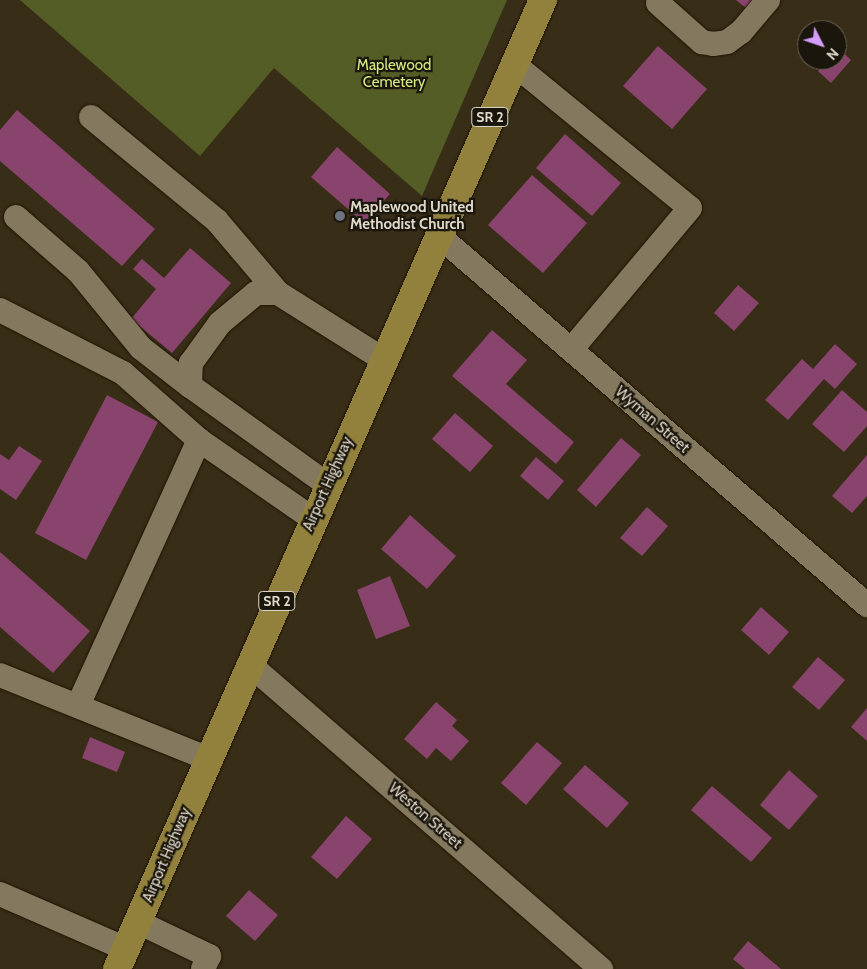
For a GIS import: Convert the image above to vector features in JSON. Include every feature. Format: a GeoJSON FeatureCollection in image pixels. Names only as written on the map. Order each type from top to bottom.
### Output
{"type":"FeatureCollection","features":[{"type":"Feature","properties":{"kind":"main road","name":"Airport Highway"},"geometry":{"type":"LineString","coordinates":[[122,959],[249,664],[543,0]]}},
{"type":"Feature","properties":{"kind":"street"},"geometry":{"type":"LineString","coordinates":[[658,3],[702,42],[713,44],[727,42],[741,32],[768,0]]}},
{"type":"Feature","properties":{"kind":"street"},"geometry":{"type":"LineString","coordinates":[[514,64],[690,208],[571,350]]}},
{"type":"Feature","properties":{"kind":"street"},"geometry":{"type":"LineString","coordinates":[[92,117],[217,221],[278,293],[383,360]]}},
{"type":"Feature","properties":{"kind":"street"},"geometry":{"type":"LineString","coordinates":[[16,217],[78,271],[141,348],[190,386],[328,485]]}},
{"type":"Feature","properties":{"kind":"street","name":"Wyman Street"},"geometry":{"type":"LineString","coordinates":[[438,235],[867,605]]}},
{"type":"Feature","properties":{"kind":"street"},"geometry":{"type":"LineString","coordinates":[[190,386],[191,363],[220,323],[256,293],[278,293]]}},
{"type":"Feature","properties":{"kind":"street"},"geometry":{"type":"LineString","coordinates":[[0,310],[123,373],[200,440],[313,519]]}},
{"type":"Feature","properties":{"kind":"street"},"geometry":{"type":"LineString","coordinates":[[78,706],[200,440]]}},
{"type":"Feature","properties":{"kind":"street","name":"Weston Street"},"geometry":{"type":"LineString","coordinates":[[249,664],[601,969]]}},
{"type":"Feature","properties":{"kind":"street"},"geometry":{"type":"LineString","coordinates":[[0,675],[209,758]]}},
{"type":"Feature","properties":{"kind":"street"},"geometry":{"type":"LineString","coordinates":[[0,894],[122,959]]}},
{"type":"Feature","properties":{"kind":"street"},"geometry":{"type":"LineString","coordinates":[[138,922],[209,956],[203,969]]}},
{"type":"Feature","properties":{"kind":"green space","name":"Maplewood Cemetery"},"geometry":{"type":"Polygon","coordinates":[[[20,0],[507,0],[422,196],[274,68],[200,156],[20,0]]]}},
{"type":"Feature","properties":{"kind":"building"},"geometry":{"type":"Polygon","coordinates":[[[736,0],[763,0],[752,13],[736,0]]]}},
{"type":"Feature","properties":{"kind":"building"},"geometry":{"type":"Polygon","coordinates":[[[658,46],[707,89],[672,129],[623,86],[658,46]]]}},
{"type":"Feature","properties":{"kind":"building"},"geometry":{"type":"Polygon","coordinates":[[[847,56],[851,60],[847,65],[847,56]]]}},
{"type":"Feature","properties":{"kind":"building"},"geometry":{"type":"Polygon","coordinates":[[[819,70],[842,70],[831,83],[819,70]]]}},
{"type":"Feature","properties":{"kind":"building"},"geometry":{"type":"Polygon","coordinates":[[[17,110],[155,229],[122,266],[0,161],[0,130],[17,110]]]}},
{"type":"Feature","properties":{"kind":"building"},"geometry":{"type":"Polygon","coordinates":[[[565,134],[621,183],[592,216],[536,168],[565,134]]]}},
{"type":"Feature","properties":{"kind":"building"},"geometry":{"type":"Polygon","coordinates":[[[337,147],[390,194],[364,223],[311,177],[337,147]]]}},
{"type":"Feature","properties":{"kind":"building"},"geometry":{"type":"Polygon","coordinates":[[[532,175],[587,223],[543,273],[488,225],[532,175]]]}},
{"type":"Feature","properties":{"kind":"building"},"geometry":{"type":"Polygon","coordinates":[[[190,248],[231,283],[172,353],[131,319],[156,289],[133,269],[142,259],[164,278],[190,248]]]}},
{"type":"Feature","properties":{"kind":"building"},"geometry":{"type":"Polygon","coordinates":[[[738,285],[759,303],[734,331],[714,313],[738,285]]]}},
{"type":"Feature","properties":{"kind":"building"},"geometry":{"type":"Polygon","coordinates":[[[492,330],[527,360],[506,384],[574,442],[556,464],[452,376],[492,330]]]}},
{"type":"Feature","properties":{"kind":"building"},"geometry":{"type":"Polygon","coordinates":[[[835,344],[857,364],[835,389],[824,379],[788,420],[765,400],[802,359],[813,369],[835,344]]]}},
{"type":"Feature","properties":{"kind":"building"},"geometry":{"type":"Polygon","coordinates":[[[842,390],[867,412],[867,426],[844,452],[812,424],[842,390]]]}},
{"type":"Feature","properties":{"kind":"building"},"geometry":{"type":"Polygon","coordinates":[[[107,395],[158,422],[86,560],[35,533],[107,395]]]}},
{"type":"Feature","properties":{"kind":"building"},"geometry":{"type":"Polygon","coordinates":[[[455,413],[493,446],[470,472],[432,439],[455,413]]]}},
{"type":"Feature","properties":{"kind":"building"},"geometry":{"type":"Polygon","coordinates":[[[621,438],[641,455],[596,507],[577,490],[621,438]]]}},
{"type":"Feature","properties":{"kind":"building"},"geometry":{"type":"Polygon","coordinates":[[[19,446],[42,461],[16,500],[0,489],[0,454],[9,460],[19,446]]]}},
{"type":"Feature","properties":{"kind":"building"},"geometry":{"type":"Polygon","coordinates":[[[867,455],[867,496],[852,513],[832,496],[867,455]]]}},
{"type":"Feature","properties":{"kind":"building"},"geometry":{"type":"Polygon","coordinates":[[[536,457],[564,481],[548,500],[520,476],[536,457]]]}},
{"type":"Feature","properties":{"kind":"building"},"geometry":{"type":"Polygon","coordinates":[[[647,507],[668,526],[642,556],[620,538],[647,507]]]}},
{"type":"Feature","properties":{"kind":"building"},"geometry":{"type":"Polygon","coordinates":[[[410,515],[456,556],[427,589],[381,549],[410,515]]]}},
{"type":"Feature","properties":{"kind":"building"},"geometry":{"type":"Polygon","coordinates":[[[0,552],[90,631],[53,673],[0,627],[0,552]]]}},
{"type":"Feature","properties":{"kind":"building"},"geometry":{"type":"Polygon","coordinates":[[[390,576],[410,626],[376,639],[357,590],[390,576]]]}},
{"type":"Feature","properties":{"kind":"building"},"geometry":{"type":"Polygon","coordinates":[[[761,607],[789,632],[769,655],[741,630],[761,607]]]}},
{"type":"Feature","properties":{"kind":"building"},"geometry":{"type":"Polygon","coordinates":[[[818,657],[845,680],[819,710],[792,687],[818,657]]]}},
{"type":"Feature","properties":{"kind":"building"},"geometry":{"type":"Polygon","coordinates":[[[436,702],[457,720],[452,726],[469,741],[451,761],[436,748],[427,759],[404,739],[436,702]]]}},
{"type":"Feature","properties":{"kind":"building"},"geometry":{"type":"Polygon","coordinates":[[[867,708],[867,741],[851,727],[867,708]]]}},
{"type":"Feature","properties":{"kind":"building"},"geometry":{"type":"Polygon","coordinates":[[[90,737],[125,752],[117,772],[82,758],[90,737]]]}},
{"type":"Feature","properties":{"kind":"building"},"geometry":{"type":"Polygon","coordinates":[[[537,742],[562,763],[526,805],[501,783],[537,742]]]}},
{"type":"Feature","properties":{"kind":"building"},"geometry":{"type":"Polygon","coordinates":[[[585,765],[629,803],[607,828],[563,789],[585,765]]]}},
{"type":"Feature","properties":{"kind":"building"},"geometry":{"type":"Polygon","coordinates":[[[789,770],[818,796],[789,830],[760,805],[789,770]]]}},
{"type":"Feature","properties":{"kind":"building"},"geometry":{"type":"Polygon","coordinates":[[[712,786],[772,838],[751,862],[691,810],[712,786]]]}},
{"type":"Feature","properties":{"kind":"building"},"geometry":{"type":"Polygon","coordinates":[[[346,816],[372,839],[337,879],[311,857],[346,816]]]}},
{"type":"Feature","properties":{"kind":"building"},"geometry":{"type":"Polygon","coordinates":[[[249,890],[278,915],[255,941],[226,916],[249,890]]]}},
{"type":"Feature","properties":{"kind":"building"},"geometry":{"type":"Polygon","coordinates":[[[748,941],[781,969],[745,969],[733,959],[748,941]]]}},
{"type":"Feature","properties":{"kind":"place","name":"Maplewood United Methodist Church"},"geometry":{"type":"Point","coordinates":[340,216]}}]}
